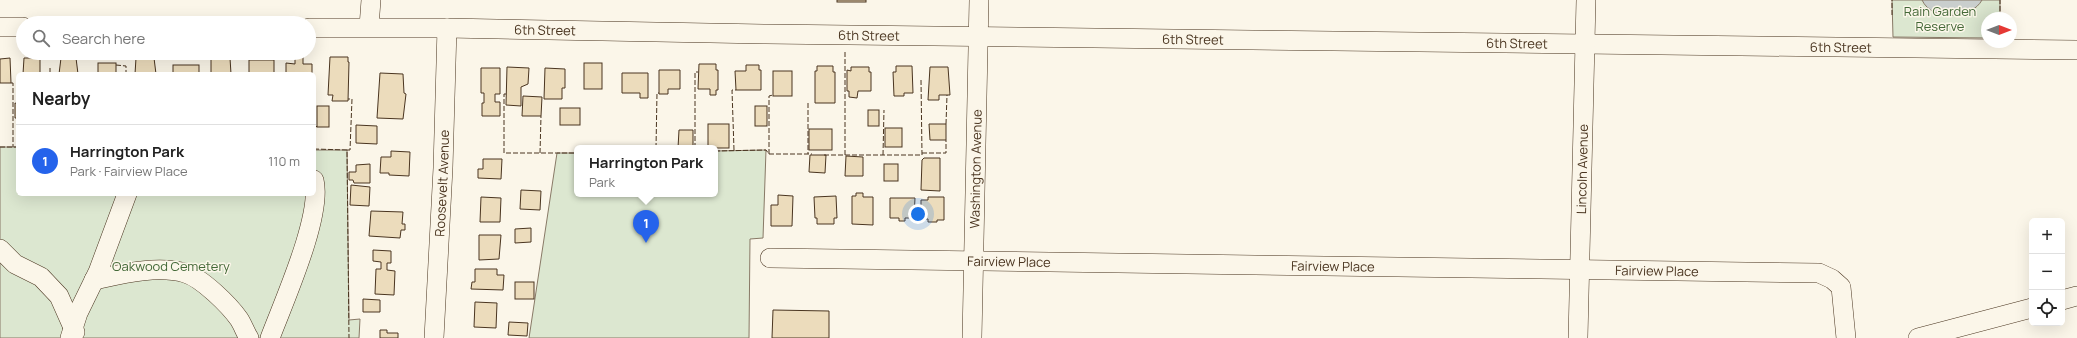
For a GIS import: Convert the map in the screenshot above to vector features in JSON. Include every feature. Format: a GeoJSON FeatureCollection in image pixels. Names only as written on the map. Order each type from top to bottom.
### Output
{"type":"FeatureCollection","features":[{"type":"Feature","properties":{"kind":"street"},"geometry":{"type":"LineString","coordinates":[[370,0],[370,27]]}},
{"type":"Feature","properties":{"kind":"street","name":"Washington Avenue"},"geometry":{"type":"LineString","coordinates":[[972,338],[979,0]]}},
{"type":"Feature","properties":{"kind":"street","name":"Lincoln Avenue"},"geometry":{"type":"LineString","coordinates":[[1578,338],[1581,270],[1586,0]]}},
{"type":"Feature","properties":{"kind":"street"},"geometry":{"type":"LineString","coordinates":[[0,27],[16,27]]}},
{"type":"Feature","properties":{"kind":"street","name":"6th Street"},"geometry":{"type":"LineString","coordinates":[[316,28],[370,27],[1512,44],[1585,43],[2077,50]]}},
{"type":"Feature","properties":{"kind":"street","name":"Roosevelt Avenue"},"geometry":{"type":"LineString","coordinates":[[434,338],[443,168],[447,28]]}},
{"type":"Feature","properties":{"kind":"street"},"geometry":{"type":"LineString","coordinates":[[74,334],[126,196]]}},
{"type":"Feature","properties":{"kind":"street"},"geometry":{"type":"LineString","coordinates":[[270,338],[307,237],[314,212],[314,196]]}},
{"type":"Feature","properties":{"kind":"street"},"geometry":{"type":"LineString","coordinates":[[3,256],[41,277],[59,296],[74,334]]}},
{"type":"Feature","properties":{"kind":"street","name":"Fairview Place"},"geometry":{"type":"LineString","coordinates":[[770,258],[974,262],[1342,265],[1581,270],[1661,269],[1819,273],[1832,279],[1841,287],[1846,338]]}},
{"type":"Feature","properties":{"kind":"street"},"geometry":{"type":"LineString","coordinates":[[94,280],[119,275],[163,270],[186,273],[219,297],[238,319],[249,338]]}},
{"type":"Feature","properties":{"kind":"street"},"geometry":{"type":"LineString","coordinates":[[2065,299],[2077,296]]}},
{"type":"Feature","properties":{"kind":"street"},"geometry":{"type":"LineString","coordinates":[[1918,338],[2029,309]]}},
{"type":"Feature","properties":{"kind":"green space","name":"Rain Garden Reserve"},"geometry":{"type":"Polygon","coordinates":[[[1892,0],[2000,0],[2000,12],[1981,12],[1981,38],[1893,37],[1892,0]]]}},
{"type":"Feature","properties":{"kind":"green space","name":"Oakwood Cemetery"},"geometry":{"type":"Polygon","coordinates":[[[0,147],[16,147],[16,196],[316,196],[316,150],[347,150],[349,320],[360,319],[359,338],[0,338],[0,147]]]}},
{"type":"Feature","properties":{"kind":"green space"},"geometry":{"type":"Polygon","coordinates":[[[766,150],[763,238],[750,239],[749,338],[529,338],[557,153],[574,153],[574,197],[718,197],[718,151],[766,150]]]}},
{"type":"Feature","properties":{"kind":"shaded area"},"geometry":{"type":"Polygon","coordinates":[[[1922,0],[1982,0],[1970,11],[1961,14],[1943,15],[1934,12],[1927,7],[1922,0]]]}},
{"type":"Feature","properties":{"kind":"building"},"geometry":{"type":"Polygon","coordinates":[[[837,0],[866,0],[866,2],[837,2],[837,0]]]}},
{"type":"Feature","properties":{"kind":"building"},"geometry":{"type":"Polygon","coordinates":[[[330,57],[348,57],[348,101],[332,101],[333,95],[328,95],[330,57]]]}},
{"type":"Feature","properties":{"kind":"building"},"geometry":{"type":"Polygon","coordinates":[[[10,58],[11,83],[0,83],[0,59],[10,58]]]}},
{"type":"Feature","properties":{"kind":"building"},"geometry":{"type":"Polygon","coordinates":[[[24,60],[40,60],[40,72],[23,72],[24,60]]]}},
{"type":"Feature","properties":{"kind":"building"},"geometry":{"type":"Polygon","coordinates":[[[61,60],[76,60],[78,72],[59,72],[61,60]]]}},
{"type":"Feature","properties":{"kind":"building"},"geometry":{"type":"Polygon","coordinates":[[[136,60],[154,60],[156,72],[135,72],[136,60]]]}},
{"type":"Feature","properties":{"kind":"building"},"geometry":{"type":"Polygon","coordinates":[[[211,60],[230,60],[231,72],[211,72],[211,60]]]}},
{"type":"Feature","properties":{"kind":"building"},"geometry":{"type":"Polygon","coordinates":[[[249,60],[274,60],[274,72],[249,72],[249,60]]]}},
{"type":"Feature","properties":{"kind":"building"},"geometry":{"type":"Polygon","coordinates":[[[295,60],[303,60],[303,64],[312,64],[312,72],[286,72],[286,63],[295,64],[295,60]]]}},
{"type":"Feature","properties":{"kind":"building"},"geometry":{"type":"Polygon","coordinates":[[[98,63],[116,63],[116,72],[98,72],[98,63]]]}},
{"type":"Feature","properties":{"kind":"building"},"geometry":{"type":"Polygon","coordinates":[[[584,63],[602,63],[602,89],[584,89],[584,63]]]}},
{"type":"Feature","properties":{"kind":"building"},"geometry":{"type":"Polygon","coordinates":[[[699,64],[716,64],[716,70],[718,70],[718,90],[716,90],[716,95],[710,95],[710,89],[698,89],[699,64]]]}},
{"type":"Feature","properties":{"kind":"building"},"geometry":{"type":"Polygon","coordinates":[[[173,65],[199,65],[199,72],[173,72],[173,65]]]}},
{"type":"Feature","properties":{"kind":"building"},"geometry":{"type":"Polygon","coordinates":[[[746,65],[759,65],[759,70],[761,70],[761,90],[736,90],[735,71],[746,71],[746,65]]]}},
{"type":"Feature","properties":{"kind":"building"},"geometry":{"type":"Polygon","coordinates":[[[817,66],[833,66],[833,72],[835,72],[835,103],[815,103],[815,71],[817,71],[817,66]]]}},
{"type":"Feature","properties":{"kind":"building"},"geometry":{"type":"Polygon","coordinates":[[[896,66],[912,66],[913,93],[904,93],[904,96],[894,96],[893,72],[896,72],[896,66]]]}},
{"type":"Feature","properties":{"kind":"building"},"geometry":{"type":"Polygon","coordinates":[[[507,67],[529,68],[528,84],[521,87],[521,106],[506,105],[507,67]]]}},
{"type":"Feature","properties":{"kind":"building"},"geometry":{"type":"Polygon","coordinates":[[[851,67],[869,67],[869,72],[871,72],[871,91],[858,91],[857,98],[849,97],[849,91],[847,91],[847,70],[851,71],[851,67]]]}},
{"type":"Feature","properties":{"kind":"building"},"geometry":{"type":"Polygon","coordinates":[[[930,67],[948,67],[950,95],[939,95],[939,100],[928,100],[930,67]]]}},
{"type":"Feature","properties":{"kind":"building"},"geometry":{"type":"Polygon","coordinates":[[[481,68],[500,68],[500,94],[495,94],[495,102],[500,102],[500,116],[482,116],[484,93],[481,93],[481,68]]]}},
{"type":"Feature","properties":{"kind":"building"},"geometry":{"type":"Polygon","coordinates":[[[545,68],[565,69],[565,88],[562,88],[562,99],[544,99],[545,68]]]}},
{"type":"Feature","properties":{"kind":"building"},"geometry":{"type":"Polygon","coordinates":[[[659,70],[680,70],[680,89],[668,89],[668,94],[659,94],[659,70]]]}},
{"type":"Feature","properties":{"kind":"building"},"geometry":{"type":"Polygon","coordinates":[[[773,71],[792,71],[792,96],[773,96],[773,71]]]}},
{"type":"Feature","properties":{"kind":"building"},"geometry":{"type":"Polygon","coordinates":[[[380,73],[403,74],[404,93],[406,94],[403,119],[377,118],[380,73]]]}},
{"type":"Feature","properties":{"kind":"building"},"geometry":{"type":"Polygon","coordinates":[[[622,73],[648,73],[648,98],[640,98],[640,93],[622,93],[622,73]]]}},
{"type":"Feature","properties":{"kind":"building"},"geometry":{"type":"Polygon","coordinates":[[[523,96],[542,97],[541,116],[522,116],[523,96]]]}},
{"type":"Feature","properties":{"kind":"building"},"geometry":{"type":"Polygon","coordinates":[[[15,103],[16,118],[15,118],[15,103]]]}},
{"type":"Feature","properties":{"kind":"building"},"geometry":{"type":"Polygon","coordinates":[[[317,106],[329,106],[329,127],[317,127],[317,106]]]}},
{"type":"Feature","properties":{"kind":"building"},"geometry":{"type":"Polygon","coordinates":[[[755,106],[767,106],[767,126],[755,126],[755,106]]]}},
{"type":"Feature","properties":{"kind":"building"},"geometry":{"type":"Polygon","coordinates":[[[560,108],[580,108],[580,125],[560,125],[560,108]]]}},
{"type":"Feature","properties":{"kind":"building"},"geometry":{"type":"Polygon","coordinates":[[[868,110],[879,110],[879,126],[868,126],[868,110]]]}},
{"type":"Feature","properties":{"kind":"building"},"geometry":{"type":"Polygon","coordinates":[[[708,124],[729,124],[729,148],[718,148],[718,145],[708,145],[708,124]]]}},
{"type":"Feature","properties":{"kind":"building"},"geometry":{"type":"Polygon","coordinates":[[[929,124],[946,124],[946,140],[930,140],[929,124]]]}},
{"type":"Feature","properties":{"kind":"building"},"geometry":{"type":"Polygon","coordinates":[[[356,125],[377,126],[377,144],[356,143],[356,125]]]}},
{"type":"Feature","properties":{"kind":"building"},"geometry":{"type":"Polygon","coordinates":[[[885,128],[902,128],[902,147],[885,147],[885,128]]]}},
{"type":"Feature","properties":{"kind":"building"},"geometry":{"type":"Polygon","coordinates":[[[809,129],[832,129],[832,150],[809,150],[809,129]]]}},
{"type":"Feature","properties":{"kind":"building"},"geometry":{"type":"Polygon","coordinates":[[[679,130],[693,130],[693,145],[678,145],[679,130]]]}},
{"type":"Feature","properties":{"kind":"building"},"geometry":{"type":"Polygon","coordinates":[[[391,151],[410,152],[409,176],[380,173],[381,157],[391,157],[391,151]]]}},
{"type":"Feature","properties":{"kind":"building"},"geometry":{"type":"Polygon","coordinates":[[[810,155],[826,155],[825,173],[809,172],[810,155]]]}},
{"type":"Feature","properties":{"kind":"building"},"geometry":{"type":"Polygon","coordinates":[[[846,156],[863,157],[863,176],[845,176],[846,156]]]}},
{"type":"Feature","properties":{"kind":"building"},"geometry":{"type":"Polygon","coordinates":[[[924,158],[940,158],[940,191],[921,190],[922,160],[924,158]]]}},
{"type":"Feature","properties":{"kind":"building"},"geometry":{"type":"Polygon","coordinates":[[[483,159],[502,159],[501,179],[478,178],[478,169],[483,169],[483,159]]]}},
{"type":"Feature","properties":{"kind":"building"},"geometry":{"type":"Polygon","coordinates":[[[370,164],[370,183],[354,183],[353,180],[349,180],[349,172],[356,172],[356,165],[370,164]]]}},
{"type":"Feature","properties":{"kind":"building"},"geometry":{"type":"Polygon","coordinates":[[[884,164],[898,164],[898,181],[884,181],[884,164]]]}},
{"type":"Feature","properties":{"kind":"building"},"geometry":{"type":"Polygon","coordinates":[[[351,185],[370,187],[369,206],[350,205],[351,185]]]}},
{"type":"Feature","properties":{"kind":"building"},"geometry":{"type":"Polygon","coordinates":[[[521,190],[541,191],[540,210],[520,209],[521,190]]]}},
{"type":"Feature","properties":{"kind":"building"},"geometry":{"type":"Polygon","coordinates":[[[856,193],[863,193],[863,197],[873,197],[873,225],[852,224],[852,196],[856,196],[856,193]]]}},
{"type":"Feature","properties":{"kind":"building"},"geometry":{"type":"Polygon","coordinates":[[[778,195],[793,196],[792,226],[771,226],[771,205],[778,205],[778,195]]]}},
{"type":"Feature","properties":{"kind":"building"},"geometry":{"type":"Polygon","coordinates":[[[836,196],[837,218],[834,218],[834,224],[817,224],[817,218],[815,218],[814,197],[836,196]]]}},
{"type":"Feature","properties":{"kind":"building"},"geometry":{"type":"Polygon","coordinates":[[[481,197],[501,198],[500,222],[480,222],[481,197]]]}},
{"type":"Feature","properties":{"kind":"building"},"geometry":{"type":"Polygon","coordinates":[[[928,197],[944,197],[944,220],[928,222],[928,219],[921,219],[921,200],[928,200],[928,197]]]}},
{"type":"Feature","properties":{"kind":"building"},"geometry":{"type":"Polygon","coordinates":[[[890,198],[915,198],[914,218],[905,218],[905,221],[899,221],[899,218],[890,218],[890,198]]]}},
{"type":"Feature","properties":{"kind":"building"},"geometry":{"type":"Polygon","coordinates":[[[371,211],[403,212],[402,224],[405,224],[405,230],[401,230],[400,238],[369,236],[371,211]]]}},
{"type":"Feature","properties":{"kind":"building"},"geometry":{"type":"Polygon","coordinates":[[[531,228],[531,242],[515,243],[515,229],[531,228]]]}},
{"type":"Feature","properties":{"kind":"building"},"geometry":{"type":"Polygon","coordinates":[[[479,235],[501,235],[499,259],[479,260],[479,235]]]}},
{"type":"Feature","properties":{"kind":"building"},"geometry":{"type":"Polygon","coordinates":[[[373,250],[391,251],[391,263],[387,263],[387,270],[395,271],[394,295],[375,294],[376,269],[381,269],[381,262],[373,261],[373,250]]]}},
{"type":"Feature","properties":{"kind":"building"},"geometry":{"type":"Polygon","coordinates":[[[475,269],[497,269],[497,275],[504,275],[503,290],[471,289],[472,282],[475,282],[475,269]]]}},
{"type":"Feature","properties":{"kind":"building"},"geometry":{"type":"Polygon","coordinates":[[[515,282],[534,282],[534,299],[515,299],[515,282]]]}},
{"type":"Feature","properties":{"kind":"building"},"geometry":{"type":"Polygon","coordinates":[[[363,299],[380,300],[380,312],[363,312],[363,299]]]}},
{"type":"Feature","properties":{"kind":"building"},"geometry":{"type":"Polygon","coordinates":[[[475,302],[497,303],[496,328],[474,327],[475,302]]]}},
{"type":"Feature","properties":{"kind":"building"},"geometry":{"type":"Polygon","coordinates":[[[773,310],[829,311],[829,338],[772,338],[773,310]]]}},
{"type":"Feature","properties":{"kind":"building"},"geometry":{"type":"Polygon","coordinates":[[[509,322],[528,323],[527,336],[508,335],[509,322]]]}},
{"type":"Feature","properties":{"kind":"building"},"geometry":{"type":"Polygon","coordinates":[[[380,330],[387,330],[387,333],[398,333],[398,338],[380,338],[380,330]]]}},
{"type":"Feature","properties":{"kind":"fence"},"geometry":{"type":"LineString","coordinates":[[1892,0],[1892,15]]}},
{"type":"Feature","properties":{"kind":"fence"},"geometry":{"type":"LineString","coordinates":[[2000,0],[2000,12]]}},
{"type":"Feature","properties":{"kind":"fence"},"geometry":{"type":"LineString","coordinates":[[845,52],[845,155]]}},
{"type":"Feature","properties":{"kind":"fence"},"geometry":{"type":"LineString","coordinates":[[116,65],[126,66],[126,72]]}},
{"type":"Feature","properties":{"kind":"fence"},"geometry":{"type":"LineString","coordinates":[[695,145],[695,72],[698,72]]}},
{"type":"Feature","properties":{"kind":"fence"},"geometry":{"type":"LineString","coordinates":[[824,155],[922,155],[921,80]]}},
{"type":"Feature","properties":{"kind":"fence"},"geometry":{"type":"LineString","coordinates":[[11,83],[13,83],[13,147]]}},
{"type":"Feature","properties":{"kind":"fence"},"geometry":{"type":"LineString","coordinates":[[734,150],[732,90],[736,90]]}},
{"type":"Feature","properties":{"kind":"fence"},"geometry":{"type":"LineString","coordinates":[[656,145],[657,93],[659,93]]}},
{"type":"Feature","properties":{"kind":"fence"},"geometry":{"type":"LineString","coordinates":[[506,94],[504,94],[504,153],[574,153]]}},
{"type":"Feature","properties":{"kind":"fence"},"geometry":{"type":"LineString","coordinates":[[769,154],[769,96],[773,95]]}},
{"type":"Feature","properties":{"kind":"fence"},"geometry":{"type":"LineString","coordinates":[[946,124],[947,95]]}},
{"type":"Feature","properties":{"kind":"fence"},"geometry":{"type":"LineString","coordinates":[[347,150],[350,150],[352,99],[348,99]]}},
{"type":"Feature","properties":{"kind":"fence"},"geometry":{"type":"LineString","coordinates":[[808,103],[808,154]]}},
{"type":"Feature","properties":{"kind":"fence"},"geometry":{"type":"LineString","coordinates":[[883,155],[884,110]]}},
{"type":"Feature","properties":{"kind":"fence"},"geometry":{"type":"LineString","coordinates":[[540,153],[541,116]]}},
{"type":"Feature","properties":{"kind":"fence"},"geometry":{"type":"LineString","coordinates":[[922,153],[946,153],[946,140]]}},
{"type":"Feature","properties":{"kind":"fence"},"geometry":{"type":"LineString","coordinates":[[0,147],[16,147]]}},
{"type":"Feature","properties":{"kind":"fence"},"geometry":{"type":"LineString","coordinates":[[316,149],[347,150],[349,338]]}},
{"type":"Feature","properties":{"kind":"fence"},"geometry":{"type":"LineString","coordinates":[[718,151],[766,150],[769,154],[812,154]]}},
{"type":"Feature","properties":{"kind":"place","name":"Harrington Park"},"geometry":{"type":"Point","coordinates":[646,243]}}]}
